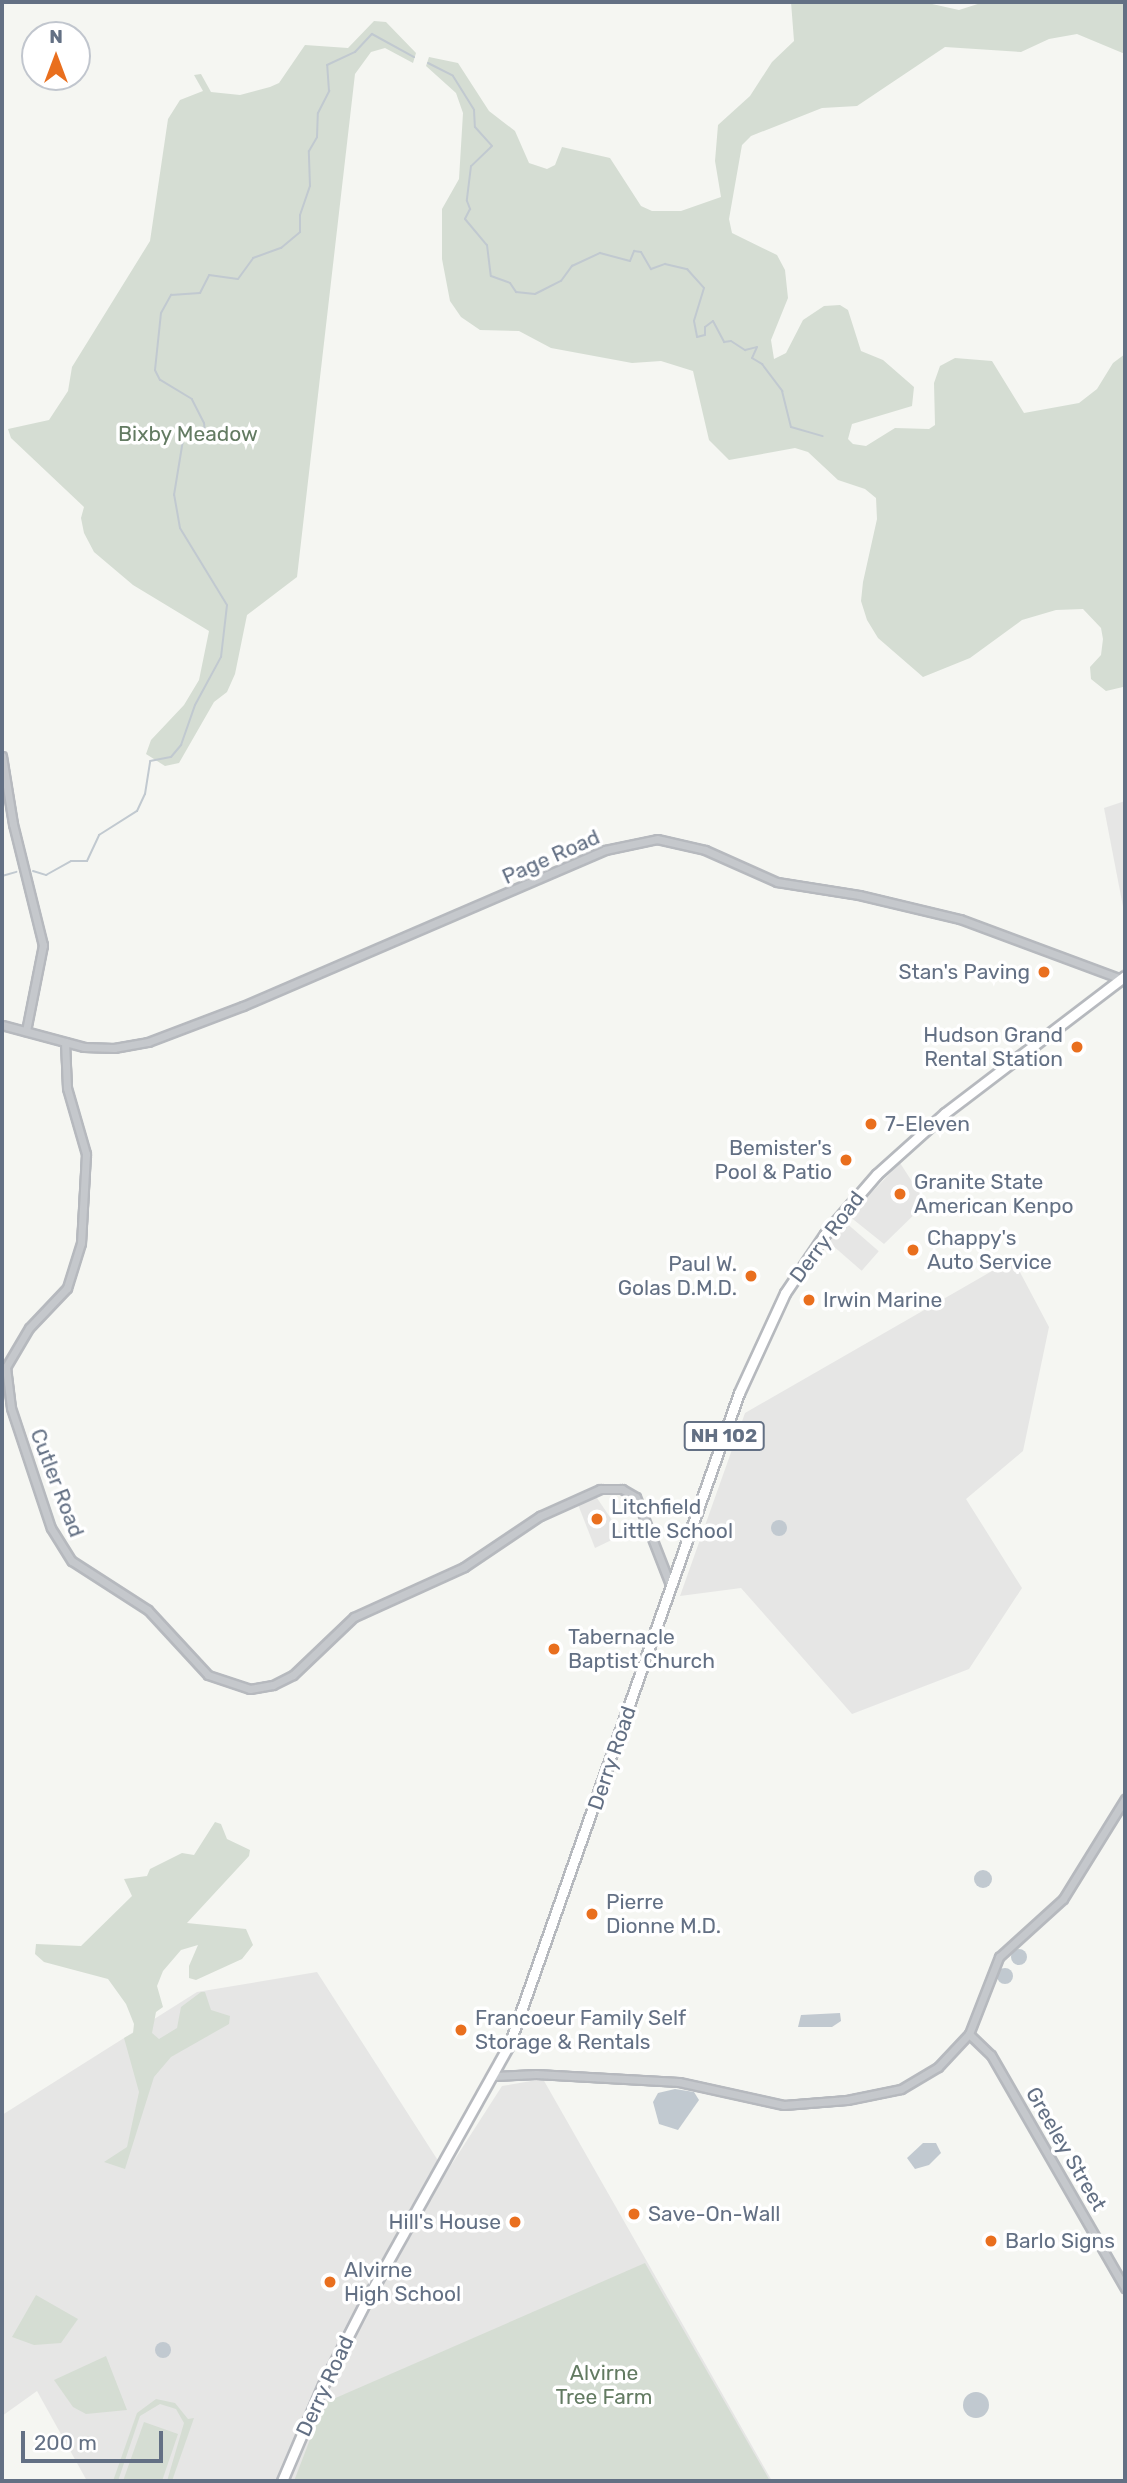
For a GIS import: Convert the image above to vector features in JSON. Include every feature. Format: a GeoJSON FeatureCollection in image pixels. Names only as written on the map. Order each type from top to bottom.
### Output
{"type":"FeatureCollection","features":[{"type":"Feature","properties":{"kind":"main road","name":"Derry Road"},"geometry":{"type":"LineString","coordinates":[[282,2481],[358,2317],[502,2063],[544,1956],[679,1564],[758,1347],[785,1293],[825,1234],[877,1174],[923,1131],[1123,978]]}},
{"type":"Feature","properties":{"kind":"street"},"geometry":{"type":"LineString","coordinates":[[2,756],[13,824],[43,945],[26,1031]]}},
{"type":"Feature","properties":{"kind":"street","name":"Page Road"},"geometry":{"type":"LineString","coordinates":[[2,1025],[100,1049],[148,1042],[243,1006],[605,850],[657,839],[705,850],[777,882],[859,895],[960,919],[1123,978]]}},
{"type":"Feature","properties":{"kind":"street","name":"Cutler Road"},"geometry":{"type":"LineString","coordinates":[[65,1042],[66,1088],[86,1154],[82,1243],[67,1288],[29,1328],[6,1367],[7,1384],[51,1528],[65,1553],[82,1570],[148,1610],[208,1675],[250,1689],[273,1685],[293,1675],[354,1617],[464,1567],[528,1523],[593,1490],[618,1488],[633,1494],[671,1588]]}},
{"type":"Feature","properties":{"kind":"street"},"geometry":{"type":"LineString","coordinates":[[661,1558],[679,1564]]}},
{"type":"Feature","properties":{"kind":"street"},"geometry":{"type":"LineString","coordinates":[[495,2076],[662,2081],[772,2104],[812,2105],[901,2089],[938,2067],[968,2034],[999,1957],[1063,1899],[1125,1798]]}},
{"type":"Feature","properties":{"kind":"street","name":"Greeley Street"},"geometry":{"type":"LineString","coordinates":[[968,2034],[991,2055],[1125,2288]]}},
{"type":"Feature","properties":{"kind":"street"},"geometry":{"type":"LineString","coordinates":[[502,2063],[511,2076]]}},
{"type":"Feature","properties":{"kind":"shaded area"},"geometry":{"type":"Polygon","coordinates":[[[1125,801],[1125,917],[1104,808],[1125,801]]]}},
{"type":"Feature","properties":{"kind":"shaded area"},"geometry":{"type":"Polygon","coordinates":[[[900,1163],[926,1203],[884,1244],[849,1216],[900,1163]]]}},
{"type":"Feature","properties":{"kind":"shaded area"},"geometry":{"type":"Polygon","coordinates":[[[844,1221],[879,1251],[862,1271],[827,1241],[844,1221]]]}},
{"type":"Feature","properties":{"kind":"shaded area"},"geometry":{"type":"Polygon","coordinates":[[[1013,1259],[1049,1327],[1023,1451],[966,1499],[1022,1588],[969,1669],[852,1714],[741,1588],[680,1596],[745,1413],[1013,1259]]]}},
{"type":"Feature","properties":{"kind":"shaded area","name":"Litchfield Little School"},"geometry":{"type":"Polygon","coordinates":[[[595,1495],[622,1535],[595,1548],[577,1502],[595,1495]]]}},
{"type":"Feature","properties":{"kind":"shaded area"},"geometry":{"type":"Polygon","coordinates":[[[776,1520],[782,1520],[787,1528],[785,1534],[776,1536],[771,1531],[771,1525],[776,1520]]]}},
{"type":"Feature","properties":{"kind":"shaded area"},"geometry":{"type":"Polygon","coordinates":[[[983,1870],[989,1873],[992,1879],[989,1885],[983,1888],[977,1885],[974,1879],[977,1873],[983,1870]]]}},
{"type":"Feature","properties":{"kind":"shaded area"},"geometry":{"type":"Polygon","coordinates":[[[1019,1949],[1025,1951],[1025,1963],[1019,1965],[1013,1963],[1011,1957],[1013,1951],[1019,1949]]]}},
{"type":"Feature","properties":{"kind":"shaded area"},"geometry":{"type":"Polygon","coordinates":[[[1002,1968],[1008,1968],[1013,1976],[1011,1982],[1002,1984],[997,1979],[997,1973],[1002,1968]]]}},
{"type":"Feature","properties":{"kind":"shaded area","name":"Alvirne High School"},"geometry":{"type":"Polygon","coordinates":[[[317,1972],[446,2173],[502,2086],[543,2079],[772,2481],[87,2481],[37,2391],[2,2416],[2,2115],[197,1992],[317,1972]]]}},
{"type":"Feature","properties":{"kind":"shaded area"},"geometry":{"type":"Polygon","coordinates":[[[840,2013],[841,2021],[832,2027],[798,2027],[801,2015],[840,2013]]]}},
{"type":"Feature","properties":{"kind":"shaded area"},"geometry":{"type":"Polygon","coordinates":[[[675,2089],[694,2092],[699,2100],[678,2130],[659,2124],[653,2102],[658,2093],[675,2089]]]}},
{"type":"Feature","properties":{"kind":"shaded area"},"geometry":{"type":"Polygon","coordinates":[[[923,2143],[936,2143],[941,2153],[929,2165],[915,2169],[907,2158],[923,2143]]]}},
{"type":"Feature","properties":{"kind":"shaded area"},"geometry":{"type":"Polygon","coordinates":[[[160,2342],[166,2342],[171,2350],[169,2356],[160,2358],[155,2353],[155,2347],[160,2342]]]}},
{"type":"Feature","properties":{"kind":"shaded area"},"geometry":{"type":"Polygon","coordinates":[[[976,2392],[985,2396],[989,2405],[985,2414],[976,2418],[967,2414],[963,2405],[967,2396],[976,2392]]]}},
{"type":"Feature","properties":{"kind":"green space"},"geometry":{"type":"Polygon","coordinates":[[[791,2],[923,2],[959,10],[984,2],[1125,2],[1125,54],[1077,34],[1049,39],[1021,52],[945,47],[857,106],[822,108],[751,136],[742,145],[729,219],[732,233],[777,255],[785,270],[788,298],[771,340],[774,359],[786,353],[803,320],[824,306],[840,305],[848,310],[861,351],[883,360],[914,387],[912,406],[852,424],[848,439],[853,444],[866,446],[895,428],[929,429],[935,425],[934,383],[940,366],[955,358],[992,361],[1024,413],[1079,403],[1097,389],[1113,363],[1125,354],[1123,687],[1106,691],[1091,679],[1090,667],[1101,655],[1103,639],[1101,628],[1083,609],[1056,610],[1022,620],[970,658],[923,677],[878,638],[867,620],[861,601],[877,519],[876,498],[865,489],[838,480],[808,452],[795,448],[729,460],[709,440],[693,371],[661,361],[632,363],[551,348],[519,331],[480,330],[461,317],[450,301],[442,259],[442,209],[459,179],[463,113],[456,93],[426,66],[429,57],[458,63],[489,111],[515,131],[529,163],[547,169],[555,165],[562,147],[610,158],[641,206],[652,211],[681,211],[721,197],[715,161],[718,125],[750,96],[772,62],[794,41],[791,2]]]}},
{"type":"Feature","properties":{"kind":"green space","name":"Bixby Meadow"},"geometry":{"type":"Polygon","coordinates":[[[374,21],[386,22],[416,53],[413,63],[385,48],[371,52],[355,74],[297,577],[247,615],[235,674],[227,692],[214,702],[179,763],[165,766],[146,754],[151,740],[184,705],[199,680],[209,631],[133,585],[94,552],[84,533],[81,518],[84,507],[11,438],[8,429],[49,420],[68,391],[72,367],[150,241],[168,119],[180,100],[203,91],[194,75],[201,74],[211,92],[240,95],[270,87],[279,83],[305,45],[348,48],[374,21]]]}},
{"type":"Feature","properties":{"kind":"green space"},"geometry":{"type":"Polygon","coordinates":[[[215,1822],[221,1824],[227,1839],[250,1850],[249,1856],[187,1923],[246,1929],[253,1945],[242,1959],[196,1980],[189,1978],[189,1966],[198,1945],[181,1950],[163,1971],[157,1986],[163,2007],[156,2012],[152,2033],[159,2039],[177,2028],[181,2007],[201,1992],[205,1992],[211,2010],[230,2016],[229,2024],[171,2057],[154,2077],[125,2169],[104,2162],[127,2147],[139,2092],[124,2038],[133,2033],[134,2024],[126,2004],[108,1979],[44,1962],[35,1954],[36,1944],[81,1946],[132,1896],[124,1879],[147,1876],[150,1869],[182,1853],[194,1855],[215,1822]]]}},
{"type":"Feature","properties":{"kind":"green space","name":"Alvirne Tree Farm"},"geometry":{"type":"Polygon","coordinates":[[[645,2263],[770,2481],[294,2481],[324,2403],[645,2263]]]}},
{"type":"Feature","properties":{"kind":"green space"},"geometry":{"type":"Polygon","coordinates":[[[36,2295],[78,2319],[61,2343],[34,2345],[12,2337],[36,2295]]]}},
{"type":"Feature","properties":{"kind":"green space"},"geometry":{"type":"Polygon","coordinates":[[[106,2356],[127,2410],[86,2414],[73,2407],[54,2380],[106,2356]]]}},
{"type":"Feature","properties":{"kind":"green space"},"geometry":{"type":"Polygon","coordinates":[[[156,2399],[175,2403],[188,2419],[194,2418],[172,2481],[167,2481],[184,2423],[176,2409],[160,2404],[140,2416],[118,2481],[113,2481],[137,2413],[156,2399]]]}},
{"type":"Feature","properties":{"kind":"green space"},"geometry":{"type":"Polygon","coordinates":[[[144,2422],[178,2434],[162,2481],[123,2481],[144,2422]]]}},
{"type":"Feature","properties":{"kind":"waterway"},"geometry":{"type":"LineString","coordinates":[[33,871],[46,875],[71,861],[87,861],[99,835],[137,811],[145,794],[150,761],[171,757],[181,745],[195,705],[221,657],[227,605],[180,528],[174,495],[183,440],[205,436],[204,423],[192,399],[160,380],[155,370],[161,313],[171,295],[200,293],[209,275],[238,279],[253,258],[281,248],[300,232],[300,215],[310,186],[309,151],[317,137],[318,113],[329,91],[327,65],[355,52],[372,34],[414,57]]}},
{"type":"Feature","properties":{"kind":"waterway"},"geometry":{"type":"LineString","coordinates":[[428,63],[453,76],[474,110],[475,127],[492,146],[471,166],[467,201],[470,209],[465,219],[487,245],[491,276],[510,283],[516,292],[535,294],[561,281],[572,266],[600,253],[630,261],[634,251],[641,252],[651,269],[665,264],[687,269],[704,288],[694,321],[697,337],[705,335],[705,327],[713,321],[724,342],[731,341],[745,350],[757,347],[752,358],[762,364],[782,391],[791,427],[823,436]]}},
{"type":"Feature","properties":{"kind":"waterway"},"geometry":{"type":"LineString","coordinates":[[2,876],[16,872]]}},
{"type":"Feature","properties":{"kind":"place","name":"Stan's Paving"},"geometry":{"type":"Point","coordinates":[1044,972]}},
{"type":"Feature","properties":{"kind":"place","name":"Hudson Grand Rental Station"},"geometry":{"type":"Point","coordinates":[1077,1047]}},
{"type":"Feature","properties":{"kind":"place","name":"7-Eleven"},"geometry":{"type":"Point","coordinates":[871,1124]}},
{"type":"Feature","properties":{"kind":"place","name":"Bemister's Pool & Patio"},"geometry":{"type":"Point","coordinates":[846,1160]}},
{"type":"Feature","properties":{"kind":"place","name":"Granite State American Kenpo"},"geometry":{"type":"Point","coordinates":[900,1194]}},
{"type":"Feature","properties":{"kind":"place","name":"Chappy's Auto Service"},"geometry":{"type":"Point","coordinates":[913,1250]}},
{"type":"Feature","properties":{"kind":"place","name":"Paul W. Golas D.M.D."},"geometry":{"type":"Point","coordinates":[751,1276]}},
{"type":"Feature","properties":{"kind":"place","name":"Irwin Marine"},"geometry":{"type":"Point","coordinates":[809,1300]}},
{"type":"Feature","properties":{"kind":"place","name":"Litchfield Little School"},"geometry":{"type":"Point","coordinates":[597,1519]}},
{"type":"Feature","properties":{"kind":"place","name":"Tabernacle Baptist Church"},"geometry":{"type":"Point","coordinates":[554,1649]}},
{"type":"Feature","properties":{"kind":"place","name":"Pierre Dionne M.D."},"geometry":{"type":"Point","coordinates":[592,1914]}},
{"type":"Feature","properties":{"kind":"place","name":"Francoeur Family Self Storage & Rentals"},"geometry":{"type":"Point","coordinates":[461,2030]}},
{"type":"Feature","properties":{"kind":"place","name":"Save-On-Wall"},"geometry":{"type":"Point","coordinates":[634,2214]}},
{"type":"Feature","properties":{"kind":"place","name":"Hill's House"},"geometry":{"type":"Point","coordinates":[515,2222]}},
{"type":"Feature","properties":{"kind":"place","name":"Barlo Signs"},"geometry":{"type":"Point","coordinates":[991,2241]}},
{"type":"Feature","properties":{"kind":"place","name":"Alvirne High School"},"geometry":{"type":"Point","coordinates":[330,2282]}}]}
